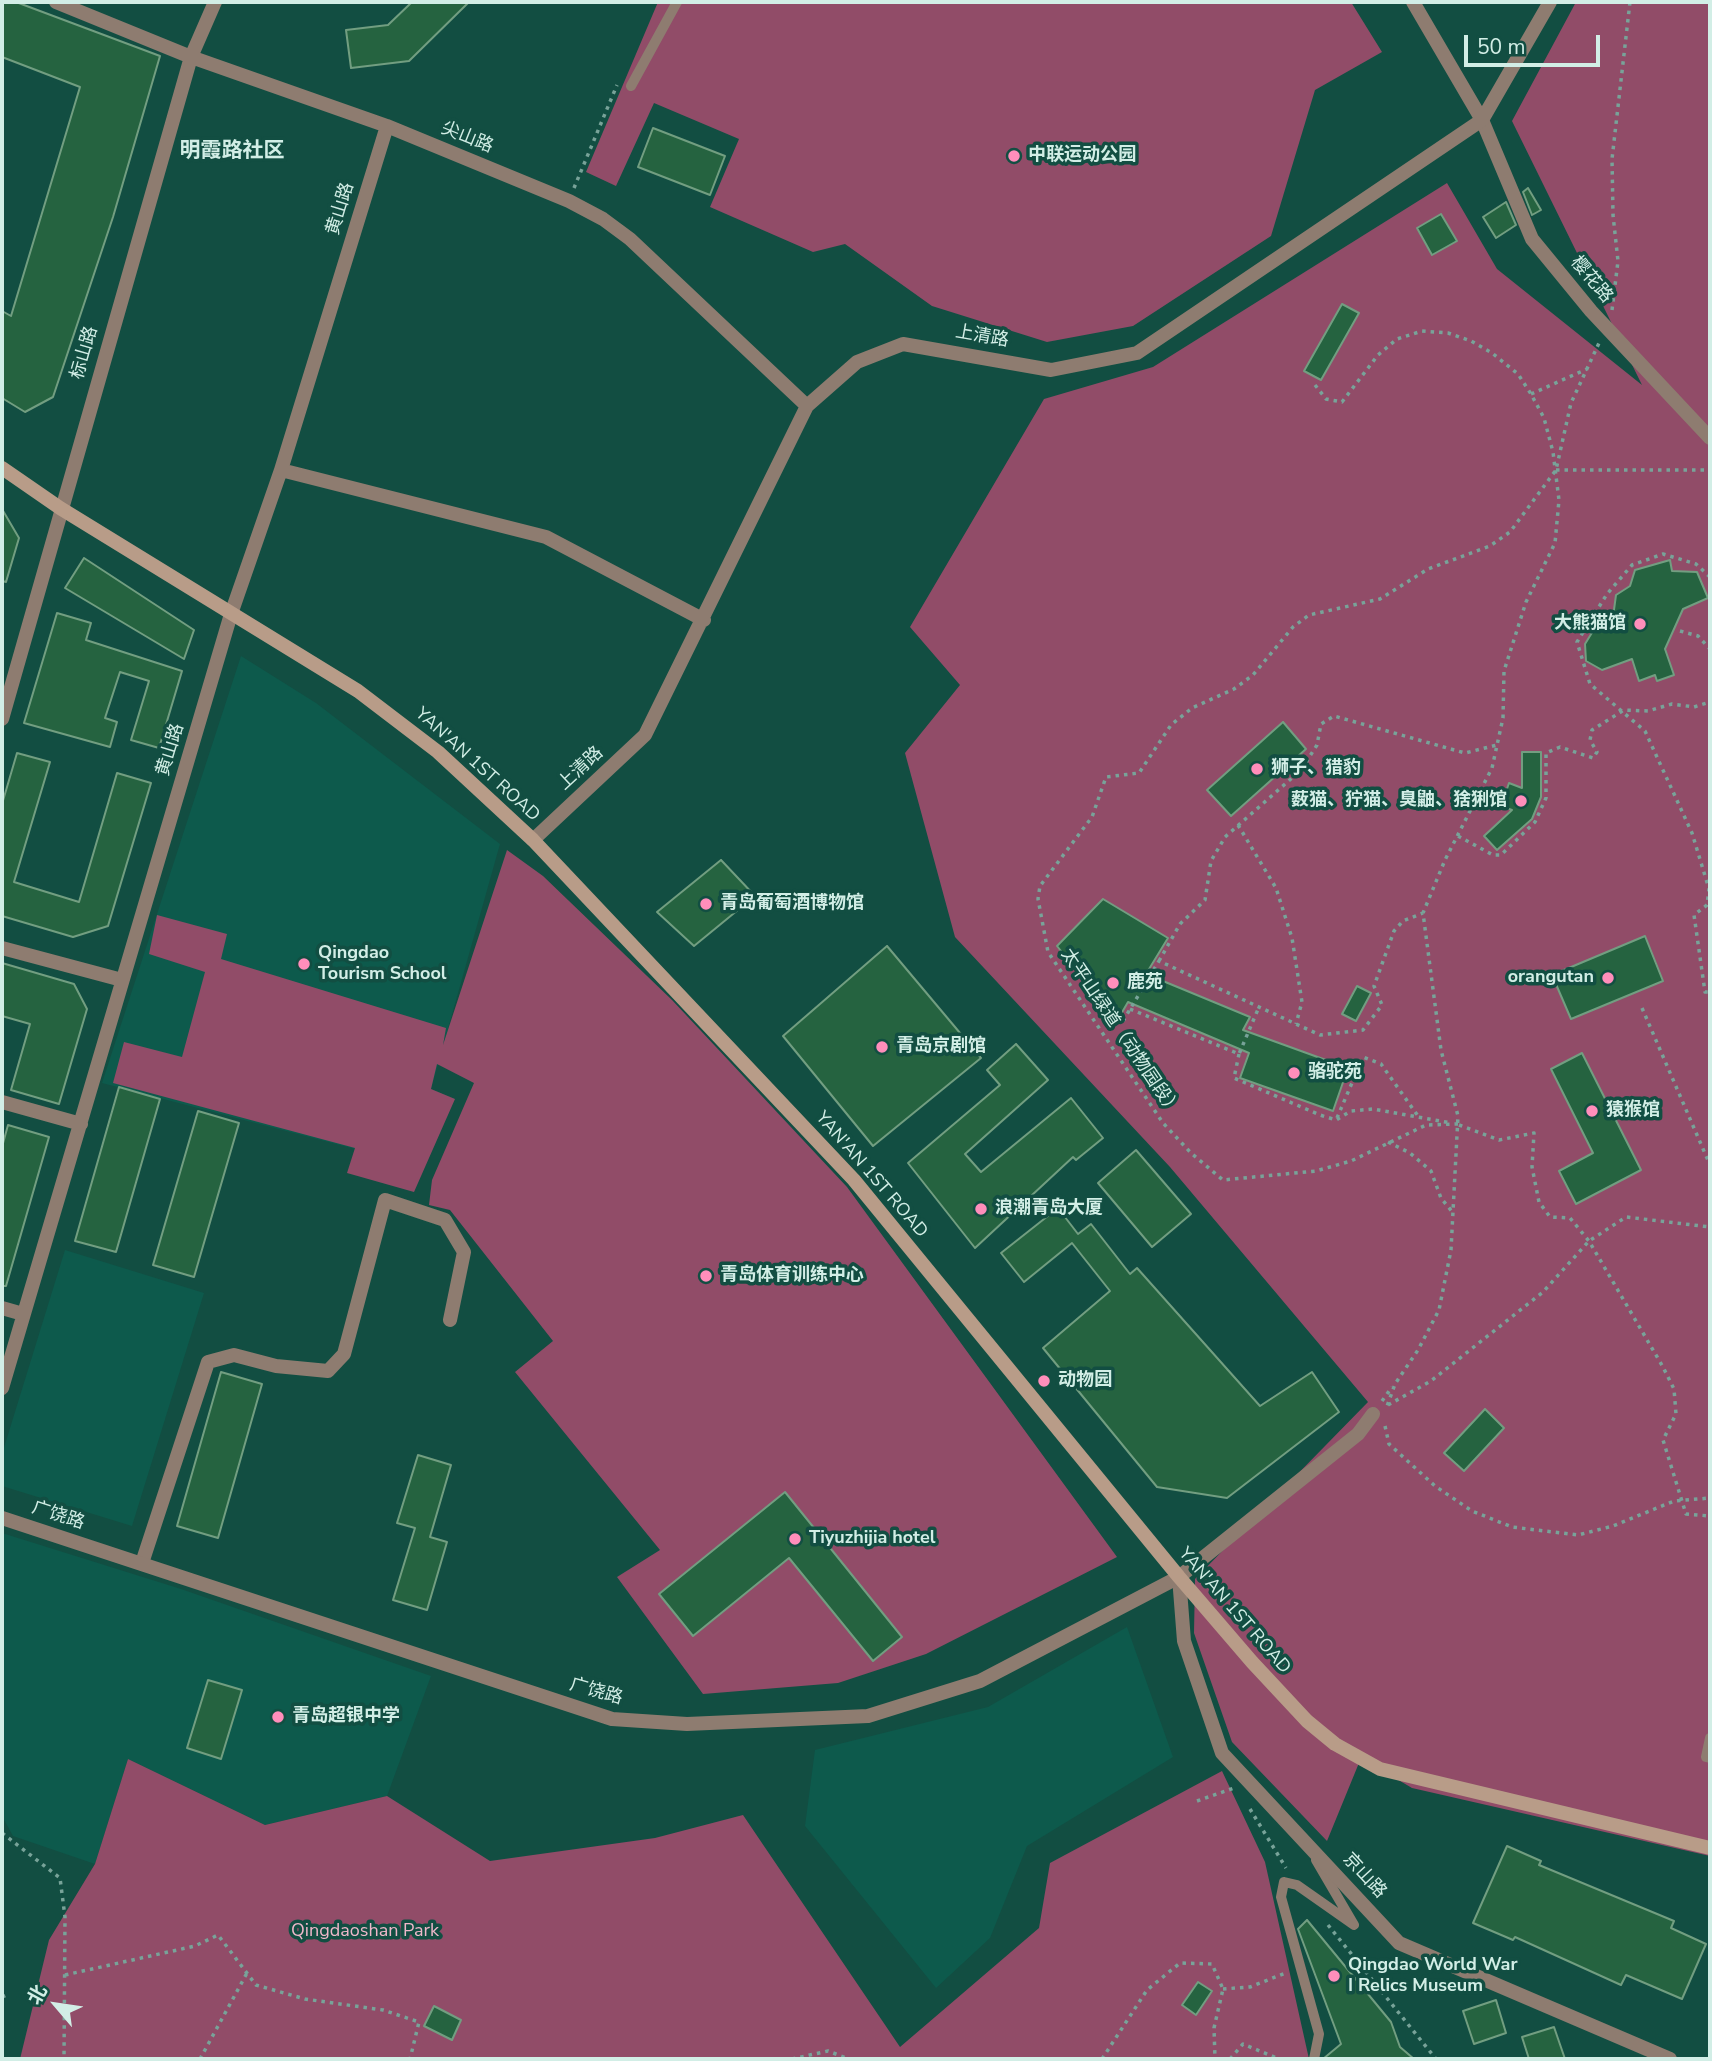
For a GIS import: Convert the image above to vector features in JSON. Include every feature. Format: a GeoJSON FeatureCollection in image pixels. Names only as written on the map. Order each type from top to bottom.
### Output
{"type":"FeatureCollection","features":[{"type":"Feature","properties":{"kind":"main road","name":"YAN'AN 1ST ROAD"},"geometry":{"type":"LineString","coordinates":[[2,468],[60,508],[358,691],[399,720],[533,840],[855,1181],[1179,1577],[1307,1721],[1358,1759],[1380,1769],[1710,1848]]}},
{"type":"Feature","properties":{"kind":"street","name":"尖山路"},"geometry":{"type":"LineString","coordinates":[[56,2],[191,57],[387,127],[569,201],[603,219],[630,239],[807,406]]}},
{"type":"Feature","properties":{"kind":"street","name":"标山路"},"geometry":{"type":"LineString","coordinates":[[2,719],[60,508],[191,57],[215,2]]}},
{"type":"Feature","properties":{"kind":"street","name":"樱花路"},"geometry":{"type":"LineString","coordinates":[[1413,2],[1482,120],[1532,239],[1605,327],[1710,438]]}},
{"type":"Feature","properties":{"kind":"street","name":"上清路"},"geometry":{"type":"LineString","coordinates":[[533,840],[645,735],[704,620],[807,406],[857,362],[903,344],[1051,370],[1138,353],[1482,120],[1550,2]]}},
{"type":"Feature","properties":{"kind":"street","name":"黄山路"},"geometry":{"type":"LineString","coordinates":[[2,1388],[231,614],[281,470],[387,127]]}},
{"type":"Feature","properties":{"kind":"street"},"geometry":{"type":"LineString","coordinates":[[281,470],[546,537],[704,620]]}},
{"type":"Feature","properties":{"kind":"street"},"geometry":{"type":"LineString","coordinates":[[2,948],[122,980]]}},
{"type":"Feature","properties":{"kind":"street"},"geometry":{"type":"LineString","coordinates":[[2,1102],[80,1124]]}},
{"type":"Feature","properties":{"kind":"street"},"geometry":{"type":"LineString","coordinates":[[142,1563],[208,1362],[234,1355],[276,1366],[328,1371],[344,1354],[385,1199],[445,1220],[464,1252],[450,1320]]}},
{"type":"Feature","properties":{"kind":"street"},"geometry":{"type":"LineString","coordinates":[[2,1308],[23,1314]]}},
{"type":"Feature","properties":{"kind":"street","name":"广饶路"},"geometry":{"type":"LineString","coordinates":[[2,1518],[612,1719],[687,1724],[867,1716],[980,1681],[1179,1577],[1358,1434],[1373,1414]]}},
{"type":"Feature","properties":{"kind":"street","name":"京山路"},"geometry":{"type":"LineString","coordinates":[[1179,1577],[1184,1641],[1222,1753],[1399,1943],[1670,2059]]}},
{"type":"Feature","properties":{"kind":"lane"},"geometry":{"type":"LineString","coordinates":[[631,86],[677,2]]}},
{"type":"Feature","properties":{"kind":"lane"},"geometry":{"type":"LineString","coordinates":[[1710,1738],[1706,1757],[1710,1758]]}},
{"type":"Feature","properties":{"kind":"lane"},"geometry":{"type":"LineString","coordinates":[[1305,1841],[1354,1926],[1297,1885],[1284,1882],[1281,1897],[1319,2034],[1314,2059]]}},
{"type":"Feature","properties":{"kind":"path","name":"太平山绿道（动物园段）"},"geometry":{"type":"LineString","coordinates":[[1388,1142],[1351,1161],[1316,1171],[1223,1180],[1191,1153],[1163,1123],[1048,952],[1038,899],[1040,886],[1092,817],[1106,777],[1139,773],[1171,725],[1192,708],[1234,689],[1253,675],[1293,627],[1309,615],[1380,599],[1428,569],[1490,546],[1510,532],[1556,470],[1571,404],[1613,308],[1618,276],[1612,159],[1630,2]]}},
{"type":"Feature","properties":{"kind":"path"},"geometry":{"type":"LineString","coordinates":[[569,201],[617,83],[631,86]]}},
{"type":"Feature","properties":{"kind":"path"},"geometry":{"type":"LineString","coordinates":[[1315,385],[1326,399],[1342,402],[1355,389],[1378,355],[1397,339],[1422,331],[1448,333],[1492,353],[1518,374],[1544,418],[1556,470],[1559,500],[1555,543],[1526,602],[1504,671],[1503,718],[1492,768],[1423,914],[1441,1051],[1458,1124],[1451,1250],[1439,1310],[1418,1350],[1373,1414]]}},
{"type":"Feature","properties":{"kind":"path"},"geometry":{"type":"LineString","coordinates":[[1531,394],[1587,369]]}},
{"type":"Feature","properties":{"kind":"path"},"geometry":{"type":"LineString","coordinates":[[1556,470],[1710,470]]}},
{"type":"Feature","properties":{"kind":"path"},"geometry":{"type":"LineString","coordinates":[[1710,577],[1696,564],[1663,554],[1632,565],[1607,594],[1577,642],[1590,684],[1624,710],[1645,731],[1692,833],[1709,889],[1707,905],[1694,915],[1705,992],[1710,992]]}},
{"type":"Feature","properties":{"kind":"path"},"geometry":{"type":"LineString","coordinates":[[1681,631],[1698,636],[1710,649]]}},
{"type":"Feature","properties":{"kind":"path"},"geometry":{"type":"LineString","coordinates":[[1458,836],[1493,855],[1501,855],[1535,822],[1541,810],[1546,798],[1546,753],[1560,747],[1593,758],[1597,752],[1590,740],[1592,730],[1624,710],[1648,711],[1672,704],[1694,707],[1710,702]]}},
{"type":"Feature","properties":{"kind":"path"},"geometry":{"type":"LineString","coordinates":[[1123,1021],[1180,924],[1205,900],[1211,861],[1225,838],[1301,770],[1317,745],[1321,724],[1334,716],[1465,753],[1497,745]]}},
{"type":"Feature","properties":{"kind":"path"},"geometry":{"type":"LineString","coordinates":[[1238,825],[1276,888],[1292,938],[1302,1002],[1296,1024]]}},
{"type":"Feature","properties":{"kind":"path"},"geometry":{"type":"LineString","coordinates":[[1159,961],[1320,1035],[1363,1030],[1381,1005],[1374,986],[1394,931],[1403,921],[1423,914]]}},
{"type":"Feature","properties":{"kind":"path"},"geometry":{"type":"LineString","coordinates":[[1259,1007],[1239,1054],[1234,1078],[1336,1120]]}},
{"type":"Feature","properties":{"kind":"path"},"geometry":{"type":"LineString","coordinates":[[1642,1008],[1710,1166]]}},
{"type":"Feature","properties":{"kind":"path"},"geometry":{"type":"LineString","coordinates":[[1130,1009],[1239,1054]]}},
{"type":"Feature","properties":{"kind":"path"},"geometry":{"type":"LineString","coordinates":[[1336,1120],[1363,1057],[1381,1064],[1418,1115]]}},
{"type":"Feature","properties":{"kind":"path"},"geometry":{"type":"LineString","coordinates":[[1336,1120],[1351,1111],[1373,1109],[1458,1124],[1499,1140],[1534,1133],[1532,1167],[1539,1202],[1550,1217],[1570,1218],[1589,1241],[1674,1389],[1676,1414],[1663,1440],[1686,1514],[1710,1516]]}},
{"type":"Feature","properties":{"kind":"path"},"geometry":{"type":"LineString","coordinates":[[1388,1142],[1426,1125],[1458,1124]]}},
{"type":"Feature","properties":{"kind":"path"},"geometry":{"type":"LineString","coordinates":[[1388,1142],[1410,1153],[1431,1171],[1441,1198],[1454,1214]]}},
{"type":"Feature","properties":{"kind":"path"},"geometry":{"type":"LineString","coordinates":[[1373,1414],[1431,1381],[1543,1292],[1589,1241],[1626,1217],[1710,1227]]}},
{"type":"Feature","properties":{"kind":"path"},"geometry":{"type":"LineString","coordinates":[[1389,1444],[1435,1486],[1472,1511],[1512,1527],[1538,1532],[1578,1535],[1682,1500],[1710,1498]]}},
{"type":"Feature","properties":{"kind":"path"},"geometry":{"type":"LineString","coordinates":[[2,1833],[60,1878],[65,1917],[64,2059]]}},
{"type":"Feature","properties":{"kind":"path"},"geometry":{"type":"LineString","coordinates":[[65,1975],[195,1946],[218,1935],[256,1986],[304,1999],[383,2010],[419,2022],[410,2059]]}},
{"type":"Feature","properties":{"kind":"path"},"geometry":{"type":"LineString","coordinates":[[1102,2059],[1147,1990],[1180,1964],[1212,1964],[1223,1989],[1214,2028],[1215,2059]]}},
{"type":"Feature","properties":{"kind":"path"},"geometry":{"type":"LineString","coordinates":[[1223,1989],[1250,1987],[1301,1967]]}},
{"type":"Feature","properties":{"kind":"path"},"geometry":{"type":"LineString","coordinates":[[200,2059],[247,1973]]}},
{"type":"Feature","properties":{"kind":"path"},"geometry":{"type":"LineString","coordinates":[[2,1997],[9,1994]]}},
{"type":"Feature","properties":{"kind":"path"},"geometry":{"type":"LineString","coordinates":[[1230,2059],[1243,2044],[1279,2059]]}},
{"type":"Feature","properties":{"kind":"path"},"geometry":{"type":"LineString","coordinates":[[792,2059],[828,2052],[849,2059]]}},
{"type":"Feature","properties":{"kind":"shaded area","name":"Qingdao Tourism School"},"geometry":{"type":"Polygon","coordinates":[[[241,656],[316,703],[500,844],[431,1089],[455,1099],[355,1149],[102,1083],[241,656]]]}},
{"type":"Feature","properties":{"kind":"shaded area"},"geometry":{"type":"Polygon","coordinates":[[[65,1250],[204,1293],[132,1526],[2,1486],[2,1454],[65,1250]]]}},
{"type":"Feature","properties":{"kind":"shaded area"},"geometry":{"type":"Polygon","coordinates":[[[2,1533],[181,1589],[431,1676],[387,1796],[265,1825],[128,1759],[95,1864],[13,1836],[2,1816],[2,1533]]]}},
{"type":"Feature","properties":{"kind":"shaded area"},"geometry":{"type":"Polygon","coordinates":[[[1127,1627],[1173,1757],[1027,1846],[990,1938],[936,1988],[805,1826],[815,1750],[988,1707],[1127,1627]]]}},
{"type":"Feature","properties":{"kind":"green space","name":"中联运动公园"},"geometry":{"type":"Polygon","coordinates":[[[658,2],[1351,2],[1382,52],[1315,90],[1271,236],[1133,326],[1047,342],[932,306],[845,244],[813,252],[710,207],[739,139],[654,103],[616,186],[586,172],[658,2]]]}},
{"type":"Feature","properties":{"kind":"green space"},"geometry":{"type":"Polygon","coordinates":[[[1576,2],[1710,2],[1710,1856],[1412,1788],[1361,1758],[1327,1841],[1232,1742],[1194,1633],[1195,1579],[1368,1402],[1170,1167],[955,937],[905,753],[960,685],[910,627],[1044,399],[1153,367],[1447,183],[1497,269],[1642,385],[1512,121],[1576,2]]]}},
{"type":"Feature","properties":{"kind":"green space","name":"青岛体育训练中心"},"geometry":{"type":"Polygon","coordinates":[[[507,850],[543,876],[672,1000],[847,1187],[1117,1557],[926,1654],[838,1683],[703,1694],[617,1577],[660,1550],[515,1372],[553,1341],[450,1210],[429,1205],[432,1180],[474,1083],[437,1064],[431,1089],[455,1099],[414,1192],[347,1173],[355,1148],[113,1083],[124,1042],[182,1057],[205,972],[149,954],[157,915],[227,934],[221,959],[446,1028],[443,1045],[507,850]]]}},
{"type":"Feature","properties":{"kind":"green space","name":"Qingdaoshan Park"},"geometry":{"type":"Polygon","coordinates":[[[128,1759],[265,1825],[387,1796],[490,1861],[655,1838],[743,1815],[900,2047],[1039,1928],[1050,1863],[1222,1771],[1265,1862],[1309,2059],[20,2059],[49,1940],[95,1864],[128,1759]]]}},
{"type":"Feature","properties":{"kind":"building"},"geometry":{"type":"Polygon","coordinates":[[[2,2],[16,2],[160,56],[113,217],[53,397],[25,412],[2,398],[2,311],[11,316],[80,87],[2,57],[2,2]]]}},
{"type":"Feature","properties":{"kind":"building"},"geometry":{"type":"Polygon","coordinates":[[[412,2],[469,2],[409,61],[351,68],[346,30],[388,25],[412,2]]]}},
{"type":"Feature","properties":{"kind":"building"},"geometry":{"type":"Polygon","coordinates":[[[653,128],[725,156],[710,195],[638,167],[653,128]]]}},
{"type":"Feature","properties":{"kind":"building"},"geometry":{"type":"Polygon","coordinates":[[[1528,188],[1541,210],[1532,215],[1523,192],[1528,188]]]}},
{"type":"Feature","properties":{"kind":"building"},"geometry":{"type":"Polygon","coordinates":[[[1506,202],[1516,225],[1496,238],[1483,217],[1506,202]]]}},
{"type":"Feature","properties":{"kind":"building"},"geometry":{"type":"Polygon","coordinates":[[[1441,214],[1457,241],[1432,255],[1417,228],[1441,214]]]}},
{"type":"Feature","properties":{"kind":"building"},"geometry":{"type":"Polygon","coordinates":[[[1342,304],[1359,313],[1321,380],[1304,371],[1342,304]]]}},
{"type":"Feature","properties":{"kind":"building"},"geometry":{"type":"Polygon","coordinates":[[[2,509],[19,538],[6,582],[2,581],[2,509]]]}},
{"type":"Feature","properties":{"kind":"building"},"geometry":{"type":"Polygon","coordinates":[[[84,558],[194,630],[184,659],[65,588],[84,558]]]}},
{"type":"Feature","properties":{"kind":"building","name":"大熊猫馆"},"geometry":{"type":"Polygon","coordinates":[[[1670,560],[1672,571],[1697,572],[1708,598],[1683,609],[1665,649],[1674,675],[1657,681],[1655,675],[1639,681],[1632,659],[1602,670],[1586,661],[1585,644],[1593,631],[1613,617],[1616,595],[1630,586],[1635,570],[1670,560]]]}},
{"type":"Feature","properties":{"kind":"building"},"geometry":{"type":"Polygon","coordinates":[[[57,613],[91,623],[86,640],[182,671],[159,748],[131,740],[149,681],[120,672],[105,718],[117,722],[110,747],[24,723],[57,613]]]}},
{"type":"Feature","properties":{"kind":"building","name":"狮子、猎豹"},"geometry":{"type":"Polygon","coordinates":[[[1283,722],[1306,749],[1231,816],[1207,790],[1283,722]]]}},
{"type":"Feature","properties":{"kind":"building","name":"薮猫、狞猫、臭鼬、猞猁馆"},"geometry":{"type":"Polygon","coordinates":[[[1522,752],[1541,752],[1541,797],[1532,819],[1497,850],[1484,836],[1512,810],[1501,806],[1509,783],[1522,788],[1522,752]]]}},
{"type":"Feature","properties":{"kind":"building"},"geometry":{"type":"Polygon","coordinates":[[[17,753],[50,762],[14,882],[79,902],[117,773],[151,783],[108,926],[73,937],[2,916],[2,804],[17,753]]]}},
{"type":"Feature","properties":{"kind":"building","name":"青岛葡萄酒博物馆"},"geometry":{"type":"Polygon","coordinates":[[[721,860],[755,896],[694,946],[657,912],[721,860]]]}},
{"type":"Feature","properties":{"kind":"building"},"geometry":{"type":"Polygon","coordinates":[[[1103,899],[1168,938],[1146,974],[1250,1017],[1243,1030],[1348,1068],[1333,1111],[1240,1078],[1249,1053],[1128,1002],[1117,1021],[1057,946],[1103,899]]]}},
{"type":"Feature","properties":{"kind":"building","name":"orangutan"},"geometry":{"type":"Polygon","coordinates":[[[1645,936],[1663,981],[1571,1019],[1552,975],[1645,936]]]}},
{"type":"Feature","properties":{"kind":"building","name":"青岛京剧馆"},"geometry":{"type":"Polygon","coordinates":[[[887,946],[981,1058],[873,1146],[783,1036],[887,946]]]}},
{"type":"Feature","properties":{"kind":"building"},"geometry":{"type":"Polygon","coordinates":[[[2,963],[74,984],[87,1009],[59,1104],[11,1090],[30,1024],[2,1016],[2,963]]]}},
{"type":"Feature","properties":{"kind":"building"},"geometry":{"type":"Polygon","coordinates":[[[1357,986],[1371,993],[1356,1021],[1342,1014],[1357,986]]]}},
{"type":"Feature","properties":{"kind":"building","name":"浪潮青岛大厦"},"geometry":{"type":"Polygon","coordinates":[[[1016,1044],[1048,1080],[965,1154],[981,1172],[1071,1098],[1103,1138],[1076,1160],[1073,1157],[975,1248],[908,1163],[1000,1085],[987,1070],[1016,1044]]]}},
{"type":"Feature","properties":{"kind":"building","name":"猿猴馆"},"geometry":{"type":"Polygon","coordinates":[[[1582,1053],[1641,1170],[1576,1204],[1559,1171],[1593,1153],[1551,1069],[1582,1053]]]}},
{"type":"Feature","properties":{"kind":"building"},"geometry":{"type":"Polygon","coordinates":[[[119,1087],[160,1099],[116,1252],[75,1241],[119,1087]]]}},
{"type":"Feature","properties":{"kind":"building"},"geometry":{"type":"Polygon","coordinates":[[[198,1111],[239,1123],[194,1277],[153,1265],[198,1111]]]}},
{"type":"Feature","properties":{"kind":"building"},"geometry":{"type":"Polygon","coordinates":[[[8,1125],[49,1137],[6,1286],[2,1286],[2,1147],[8,1125]]]}},
{"type":"Feature","properties":{"kind":"building"},"geometry":{"type":"Polygon","coordinates":[[[1136,1150],[1191,1214],[1152,1247],[1098,1183],[1136,1150]]]}},
{"type":"Feature","properties":{"kind":"building"},"geometry":{"type":"Polygon","coordinates":[[[1058,1208],[1078,1234],[1091,1224],[1130,1274],[1137,1268],[1260,1406],[1312,1372],[1339,1412],[1227,1498],[1157,1487],[1043,1348],[1110,1291],[1072,1243],[1024,1282],[1001,1253],[1058,1208]]]}},
{"type":"Feature","properties":{"kind":"building"},"geometry":{"type":"Polygon","coordinates":[[[221,1372],[262,1384],[218,1538],[177,1526],[221,1372]]]}},
{"type":"Feature","properties":{"kind":"building"},"geometry":{"type":"Polygon","coordinates":[[[1485,1409],[1504,1428],[1464,1471],[1444,1453],[1485,1409]]]}},
{"type":"Feature","properties":{"kind":"building"},"geometry":{"type":"Polygon","coordinates":[[[418,1455],[451,1465],[430,1537],[447,1542],[427,1610],[393,1600],[415,1528],[397,1523],[418,1455]]]}},
{"type":"Feature","properties":{"kind":"building"},"geometry":{"type":"Polygon","coordinates":[[[785,1492],[902,1637],[873,1661],[789,1558],[693,1636],[659,1594],[785,1492]]]}},
{"type":"Feature","properties":{"kind":"building"},"geometry":{"type":"Polygon","coordinates":[[[208,1680],[242,1690],[221,1759],[187,1748],[208,1680]]]}},
{"type":"Feature","properties":{"kind":"building"},"geometry":{"type":"Polygon","coordinates":[[[1507,1846],[1541,1861],[1539,1865],[1674,1921],[1671,1928],[1706,1944],[1682,1999],[1626,1975],[1621,1985],[1515,1937],[1513,1940],[1473,1923],[1507,1846]]]}},
{"type":"Feature","properties":{"kind":"building","name":"Qingdao World War I Relics Museum"},"geometry":{"type":"Polygon","coordinates":[[[1307,1920],[1391,2022],[1400,2047],[1414,2059],[1323,2059],[1341,2044],[1298,1929],[1307,1920]]]}},
{"type":"Feature","properties":{"kind":"building"},"geometry":{"type":"Polygon","coordinates":[[[1198,1982],[1212,1991],[1196,2015],[1182,2005],[1198,1982]]]}},
{"type":"Feature","properties":{"kind":"building"},"geometry":{"type":"Polygon","coordinates":[[[1496,2000],[1506,2033],[1474,2044],[1463,2011],[1496,2000]]]}},
{"type":"Feature","properties":{"kind":"building"},"geometry":{"type":"Polygon","coordinates":[[[434,2006],[461,2020],[452,2040],[424,2026],[434,2006]]]}},
{"type":"Feature","properties":{"kind":"building"},"geometry":{"type":"Polygon","coordinates":[[[1554,2027],[1565,2059],[1529,2059],[1522,2037],[1554,2027]]]}},
{"type":"Feature","properties":{"kind":"place","name":"中联运动公园"},"geometry":{"type":"Point","coordinates":[1014,156]}},
{"type":"Feature","properties":{"kind":"place","name":"大熊猫馆"},"geometry":{"type":"Point","coordinates":[1640,624]}},
{"type":"Feature","properties":{"kind":"place","name":"狮子、猎豹"},"geometry":{"type":"Point","coordinates":[1257,769]}},
{"type":"Feature","properties":{"kind":"place","name":"薮猫、狞猫、臭鼬、猞猁馆"},"geometry":{"type":"Point","coordinates":[1521,801]}},
{"type":"Feature","properties":{"kind":"place","name":"青岛葡萄酒博物馆"},"geometry":{"type":"Point","coordinates":[706,904]}},
{"type":"Feature","properties":{"kind":"place","name":"Qingdao Tourism School"},"geometry":{"type":"Point","coordinates":[304,964]}},
{"type":"Feature","properties":{"kind":"place","name":"orangutan"},"geometry":{"type":"Point","coordinates":[1608,978]}},
{"type":"Feature","properties":{"kind":"place","name":"鹿苑"},"geometry":{"type":"Point","coordinates":[1113,983]}},
{"type":"Feature","properties":{"kind":"place","name":"青岛京剧馆"},"geometry":{"type":"Point","coordinates":[882,1047]}},
{"type":"Feature","properties":{"kind":"place","name":"骆驼苑"},"geometry":{"type":"Point","coordinates":[1294,1073]}},
{"type":"Feature","properties":{"kind":"place","name":"猿猴馆"},"geometry":{"type":"Point","coordinates":[1592,1111]}},
{"type":"Feature","properties":{"kind":"place","name":"浪潮青岛大厦"},"geometry":{"type":"Point","coordinates":[981,1209]}},
{"type":"Feature","properties":{"kind":"place","name":"青岛体育训练中心"},"geometry":{"type":"Point","coordinates":[706,1276]}},
{"type":"Feature","properties":{"kind":"place","name":"动物园"},"geometry":{"type":"Point","coordinates":[1044,1381]}},
{"type":"Feature","properties":{"kind":"place","name":"Tiyuzhijia hotel"},"geometry":{"type":"Point","coordinates":[795,1539]}},
{"type":"Feature","properties":{"kind":"place","name":"青岛超银中学"},"geometry":{"type":"Point","coordinates":[278,1717]}},
{"type":"Feature","properties":{"kind":"place","name":"Qingdao World War I Relics Museum"},"geometry":{"type":"Point","coordinates":[1334,1976]}},
{"type":"Feature","properties":{"kind":"district","name":"明霞路社区"},"geometry":{"type":"Point","coordinates":[232,152]}}]}
